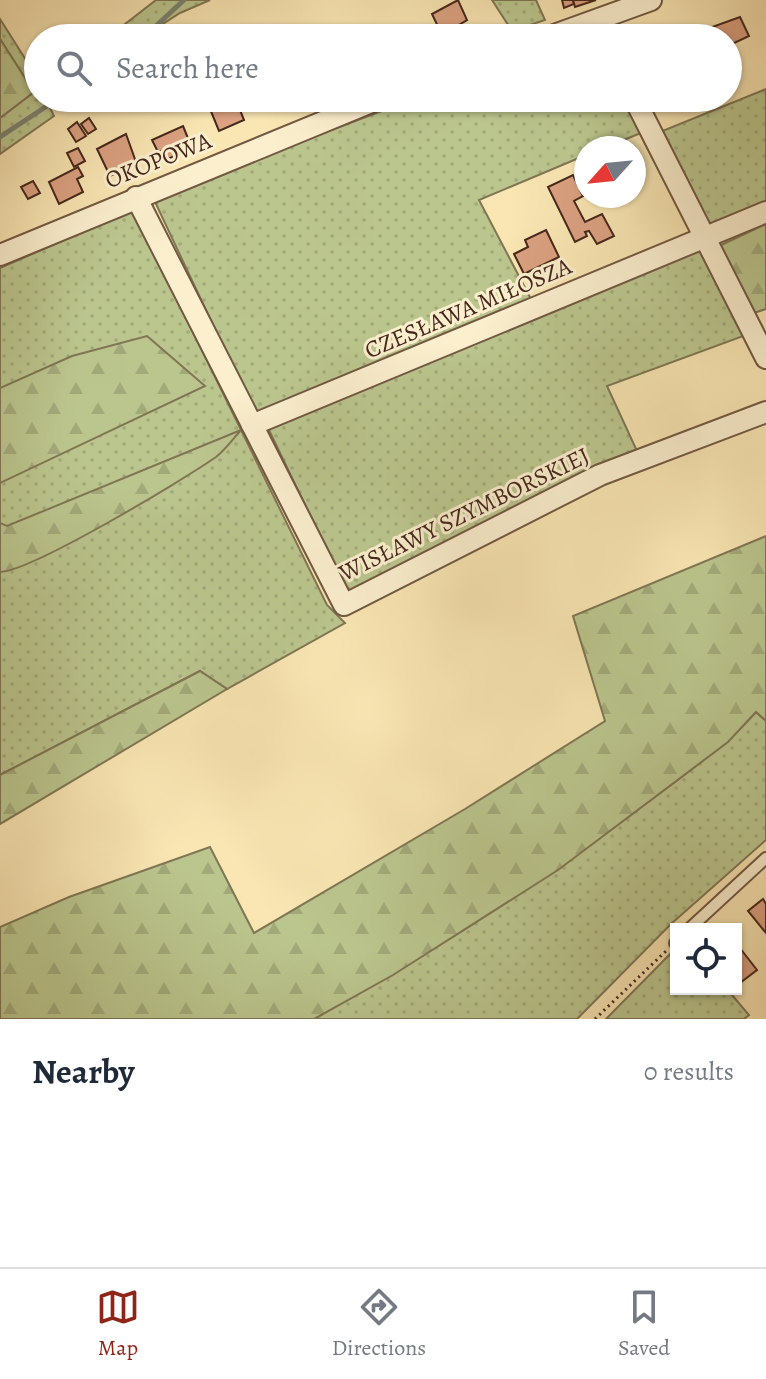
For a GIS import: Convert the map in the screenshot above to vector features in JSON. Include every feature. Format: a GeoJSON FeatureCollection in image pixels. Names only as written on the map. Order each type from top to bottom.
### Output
{"type":"FeatureCollection","features":[{"type":"Feature","properties":{"kind":"street"},"geometry":{"type":"LineString","coordinates":[[608,24],[651,0]]}},
{"type":"Feature","properties":{"kind":"street","name":"OKOPOWA"},"geometry":{"type":"LineString","coordinates":[[0,255],[346,112]]}},
{"type":"Feature","properties":{"kind":"street"},"geometry":{"type":"LineString","coordinates":[[641,112],[766,358]]}},
{"type":"Feature","properties":{"kind":"street","name":"WISŁAWY SZYMBORSKIEJ"},"geometry":{"type":"LineString","coordinates":[[136,197],[344,605],[600,475],[766,412]]}},
{"type":"Feature","properties":{"kind":"street","name":"CZESŁAWA MIŁOSZA"},"geometry":{"type":"LineString","coordinates":[[252,425],[766,212]]}},
{"type":"Feature","properties":{"kind":"lane"},"geometry":{"type":"LineString","coordinates":[[696,923],[766,858]]}},
{"type":"Feature","properties":{"kind":"path"},"geometry":{"type":"LineString","coordinates":[[595,1019],[670,947]]}},
{"type":"Feature","properties":{"kind":"green space"},"geometry":{"type":"Polygon","coordinates":[[[156,0],[210,0],[163,24],[125,24],[156,0]]]}},
{"type":"Feature","properties":{"kind":"green space"},"geometry":{"type":"Polygon","coordinates":[[[492,0],[536,0],[545,20],[533,24],[507,24],[492,0]]]}},
{"type":"Feature","properties":{"kind":"green space"},"geometry":{"type":"Polygon","coordinates":[[[0,19],[24,57],[24,76],[0,39],[0,19]]]}},
{"type":"Feature","properties":{"kind":"green space"},"geometry":{"type":"Polygon","coordinates":[[[0,39],[24,76],[24,100],[0,118],[0,39]]]}},
{"type":"Feature","properties":{"kind":"green space"},"geometry":{"type":"Polygon","coordinates":[[[766,89],[766,203],[708,227],[660,132],[709,112],[742,112],[742,99],[766,89]]]}},
{"type":"Feature","properties":{"kind":"green space"},"geometry":{"type":"Polygon","coordinates":[[[24,100],[24,112],[52,112],[54,116],[0,154],[0,118],[24,100]]]}},
{"type":"Feature","properties":{"kind":"green space"},"geometry":{"type":"Polygon","coordinates":[[[379,112],[631,112],[641,133],[634,136],[574,136],[574,160],[479,200],[532,301],[263,415],[254,412],[156,204],[160,195],[379,112]]]}},
{"type":"Feature","properties":{"kind":"green space"},"geometry":{"type":"Polygon","coordinates":[[[133,210],[327,605],[345,623],[227,689],[200,671],[0,775],[0,268],[133,210]]]}},
{"type":"Feature","properties":{"kind":"green space"},"geometry":{"type":"Polygon","coordinates":[[[766,224],[766,309],[754,313],[719,246],[766,224]]]}},
{"type":"Feature","properties":{"kind":"green space"},"geometry":{"type":"Polygon","coordinates":[[[700,248],[746,335],[607,386],[637,451],[348,594],[268,428],[700,248]]]}},
{"type":"Feature","properties":{"kind":"green space"},"geometry":{"type":"Polygon","coordinates":[[[147,336],[205,386],[0,483],[0,388],[72,356],[147,336]]]}},
{"type":"Feature","properties":{"kind":"green space"},"geometry":{"type":"Polygon","coordinates":[[[241,430],[216,457],[173,485],[43,557],[0,572],[0,523],[7,526],[241,430]]]}},
{"type":"Feature","properties":{"kind":"green space"},"geometry":{"type":"Polygon","coordinates":[[[766,536],[766,721],[756,712],[728,742],[558,870],[393,975],[314,1019],[0,1019],[0,927],[69,897],[210,847],[254,933],[465,809],[605,721],[573,616],[766,536]]]}},
{"type":"Feature","properties":{"kind":"green space"},"geometry":{"type":"Polygon","coordinates":[[[200,671],[227,689],[0,824],[0,775],[200,671]]]}},
{"type":"Feature","properties":{"kind":"green space"},"geometry":{"type":"Polygon","coordinates":[[[756,712],[766,721],[766,840],[670,923],[577,1019],[314,1019],[518,895],[728,740],[756,712]]]}},
{"type":"Feature","properties":{"kind":"green space"},"geometry":{"type":"Polygon","coordinates":[[[670,954],[670,995],[732,995],[749,1015],[744,1019],[606,1019],[670,954]]]}},
{"type":"Feature","properties":{"kind":"building"},"geometry":{"type":"Polygon","coordinates":[[[458,0],[467,20],[460,24],[437,24],[432,14],[458,0]]]}},
{"type":"Feature","properties":{"kind":"building"},"geometry":{"type":"Polygon","coordinates":[[[562,0],[573,0],[574,4],[564,8],[562,0]]]}},
{"type":"Feature","properties":{"kind":"building"},"geometry":{"type":"Polygon","coordinates":[[[573,0],[596,0],[575,7],[573,0]]]}},
{"type":"Feature","properties":{"kind":"building"},"geometry":{"type":"Polygon","coordinates":[[[740,17],[749,36],[742,39],[742,24],[720,24],[740,17]]]}},
{"type":"Feature","properties":{"kind":"building"},"geometry":{"type":"Polygon","coordinates":[[[211,112],[241,112],[244,120],[219,131],[211,112]]]}},
{"type":"Feature","properties":{"kind":"building"},"geometry":{"type":"Polygon","coordinates":[[[89,118],[96,129],[88,134],[81,124],[89,118]]]}},
{"type":"Feature","properties":{"kind":"building"},"geometry":{"type":"Polygon","coordinates":[[[77,122],[86,136],[76,142],[68,129],[77,122]]]}},
{"type":"Feature","properties":{"kind":"building"},"geometry":{"type":"Polygon","coordinates":[[[183,126],[192,148],[168,159],[164,150],[158,152],[152,140],[183,126]]]}},
{"type":"Feature","properties":{"kind":"building"},"geometry":{"type":"Polygon","coordinates":[[[126,134],[136,162],[110,176],[97,149],[126,134]]]}},
{"type":"Feature","properties":{"kind":"building"},"geometry":{"type":"Polygon","coordinates":[[[78,148],[85,161],[74,167],[67,153],[78,148]]]}},
{"type":"Feature","properties":{"kind":"building"},"geometry":{"type":"Polygon","coordinates":[[[78,167],[83,176],[77,179],[83,192],[59,204],[49,182],[78,167]]]}},
{"type":"Feature","properties":{"kind":"building"},"geometry":{"type":"Polygon","coordinates":[[[573,175],[574,208],[578,208],[585,222],[602,214],[614,236],[597,244],[589,231],[585,232],[587,236],[575,242],[548,187],[573,175]]]}},
{"type":"Feature","properties":{"kind":"building"},"geometry":{"type":"Polygon","coordinates":[[[33,181],[40,193],[28,199],[21,187],[33,181]]]}},
{"type":"Feature","properties":{"kind":"building"},"geometry":{"type":"Polygon","coordinates":[[[546,230],[559,257],[524,274],[514,254],[528,247],[525,240],[546,230]]]}},
{"type":"Feature","properties":{"kind":"building"},"geometry":{"type":"Polygon","coordinates":[[[763,899],[766,904],[766,933],[748,911],[763,899]]]}},
{"type":"Feature","properties":{"kind":"building"},"geometry":{"type":"Polygon","coordinates":[[[742,951],[757,970],[742,981],[742,951]]]}},
{"type":"Feature","properties":{"kind":"waterway"},"geometry":{"type":"LineString","coordinates":[[158,24],[184,0]]}},
{"type":"Feature","properties":{"kind":"waterway"},"geometry":{"type":"LineString","coordinates":[[0,137],[38,112]]}}]}
